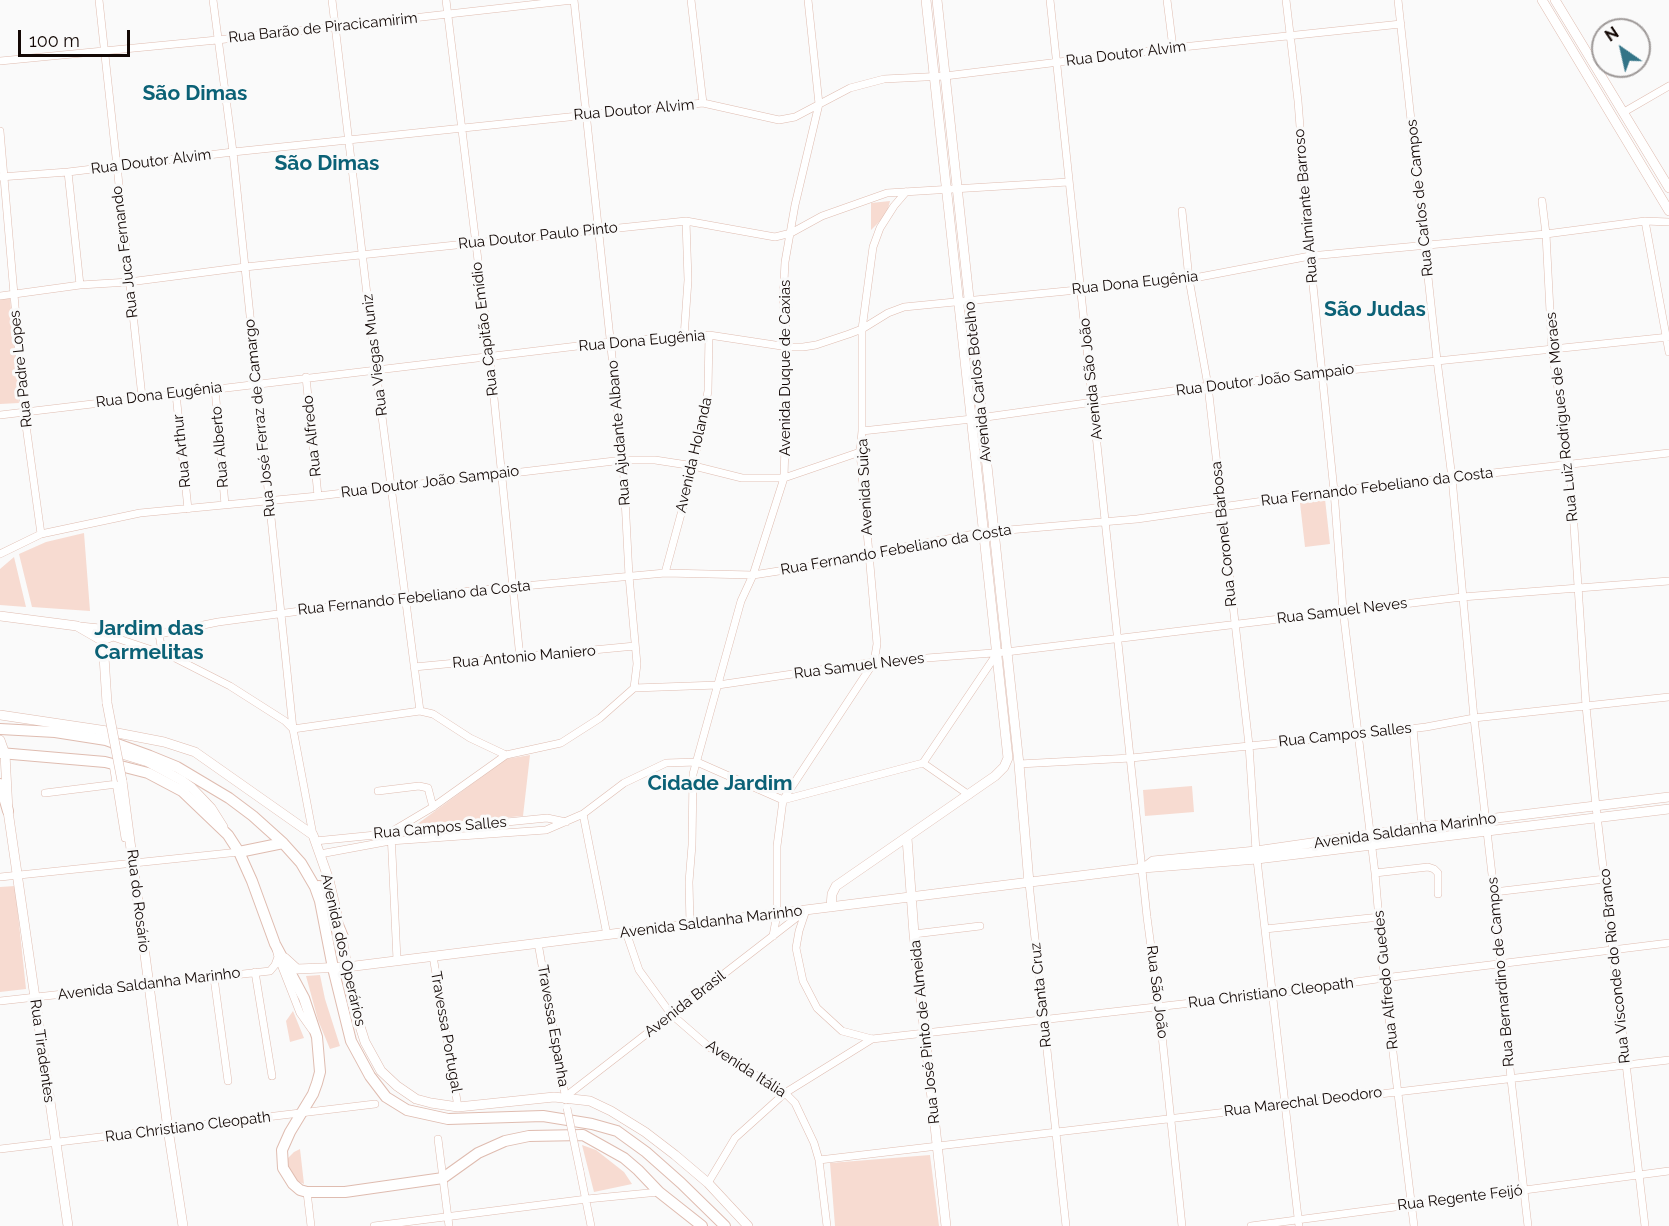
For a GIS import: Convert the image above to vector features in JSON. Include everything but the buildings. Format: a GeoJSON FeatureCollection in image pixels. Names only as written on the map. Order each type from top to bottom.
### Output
{"type":"FeatureCollection","features":[{"type":"Feature","properties":{"kind":"main road","name":"Avenida Carlos Botelho"},"geometry":{"type":"LineString","coordinates":[[926,0],[965,302],[1002,652],[1008,748]]}},
{"type":"Feature","properties":{"kind":"main road","name":"Avenida Carlos Botelho"},"geometry":{"type":"LineString","coordinates":[[937,0],[945,76],[952,190]]}},
{"type":"Feature","properties":{"kind":"main road"},"geometry":{"type":"LineString","coordinates":[[1542,0],[1669,211]]}},
{"type":"Feature","properties":{"kind":"main road"},"geometry":{"type":"LineString","coordinates":[[1559,1],[1669,188]]}},
{"type":"Feature","properties":{"kind":"main road"},"geometry":{"type":"LineString","coordinates":[[0,616],[77,626],[103,641]]}},
{"type":"Feature","properties":{"kind":"main road","name":"Rua do Rosário"},"geometry":{"type":"LineString","coordinates":[[103,641],[107,703],[134,862],[168,1129],[183,1226]]}},
{"type":"Feature","properties":{"kind":"main road","name":"Avenida Carlos Botelho"},"geometry":{"type":"LineString","coordinates":[[1002,652],[1019,764]]}},
{"type":"Feature","properties":{"kind":"main road"},"geometry":{"type":"LineString","coordinates":[[0,715],[164,742],[195,753],[314,838]]}},
{"type":"Feature","properties":{"kind":"main road"},"geometry":{"type":"LineString","coordinates":[[55,732],[82,728]]}},
{"type":"Feature","properties":{"kind":"main road"},"geometry":{"type":"LineString","coordinates":[[0,729],[55,732],[106,740],[177,767],[228,798],[253,816],[301,863],[325,894],[342,937]]}},
{"type":"Feature","properties":{"kind":"main road","name":"Rua Tiradentes"},"geometry":{"type":"LineString","coordinates":[[0,740],[34,998],[68,1226]]}},
{"type":"Feature","properties":{"kind":"main road"},"geometry":{"type":"LineString","coordinates":[[115,746],[125,755],[148,762],[181,780],[211,808],[239,852],[266,914],[280,956],[304,998],[317,1037],[320,1072],[313,1094],[303,1114],[290,1131],[282,1150],[283,1168],[293,1184],[307,1192],[345,1192],[443,1178],[478,1153],[505,1141],[529,1136],[583,1135],[624,1158],[659,1192],[702,1226]]}},
{"type":"Feature","properties":{"kind":"main road"},"geometry":{"type":"LineString","coordinates":[[1008,748],[1019,764]]}},
{"type":"Feature","properties":{"kind":"main road"},"geometry":{"type":"LineString","coordinates":[[831,907],[832,894],[836,886],[1002,770],[1007,762],[1008,748]]}},
{"type":"Feature","properties":{"kind":"main road"},"geometry":{"type":"LineString","coordinates":[[3,754],[67,758],[113,764],[148,773],[182,790],[228,835]]}},
{"type":"Feature","properties":{"kind":"main road","name":"Rua Santa Cruz"},"geometry":{"type":"LineString","coordinates":[[1019,764],[1029,883]]}},
{"type":"Feature","properties":{"kind":"main road"},"geometry":{"type":"LineString","coordinates":[[1002,770],[1010,769],[1019,775]]}},
{"type":"Feature","properties":{"kind":"main road"},"geometry":{"type":"LineString","coordinates":[[0,784],[8,811]]}},
{"type":"Feature","properties":{"kind":"main road","name":"Avenida Saldanha Marinho"},"geometry":{"type":"LineString","coordinates":[[1371,841],[1422,827],[1669,797]]}},
{"type":"Feature","properties":{"kind":"main road","name":"Avenida Saldanha Marinho"},"geometry":{"type":"LineString","coordinates":[[280,956],[297,969],[347,967],[1143,868],[1371,841],[1598,819],[1669,809]]}},
{"type":"Feature","properties":{"kind":"main road","name":"Rua José Pinto de Almeida"},"geometry":{"type":"LineString","coordinates":[[907,837],[914,934],[946,1226]]}},
{"type":"Feature","properties":{"kind":"main road","name":"Avenida dos Operários"},"geometry":{"type":"LineString","coordinates":[[314,838],[329,880],[342,937],[353,1004],[365,1042],[381,1071],[397,1086],[416,1098],[458,1107],[565,1097],[590,1101],[645,1131],[708,1183],[748,1226]]}},
{"type":"Feature","properties":{"kind":"main road"},"geometry":{"type":"LineString","coordinates":[[239,852],[283,843]]}},
{"type":"Feature","properties":{"kind":"main road"},"geometry":{"type":"LineString","coordinates":[[301,863],[320,901],[351,1041],[370,1076],[386,1097],[407,1110],[448,1119],[543,1116],[592,1124],[617,1131],[681,1183],[725,1226]]}},
{"type":"Feature","properties":{"kind":"street","name":"Rua Juca Fernando"},"geometry":{"type":"LineString","coordinates":[[99,0],[142,397]]}},
{"type":"Feature","properties":{"kind":"street","name":"Rua José Ferraz de Camargo"},"geometry":{"type":"LineString","coordinates":[[213,0],[258,384],[268,501],[293,729],[314,838]]}},
{"type":"Feature","properties":{"kind":"street","name":"Rua Viegas Muniz"},"geometry":{"type":"LineString","coordinates":[[332,0],[420,711]]}},
{"type":"Feature","properties":{"kind":"street","name":"Rua Capitão Emídio"},"geometry":{"type":"LineString","coordinates":[[446,0],[490,358],[511,588],[520,658]]}},
{"type":"Feature","properties":{"kind":"street","name":"Rua Barão de Piracicamirim"},"geometry":{"type":"LineString","coordinates":[[0,61],[217,40],[574,0]]}},
{"type":"Feature","properties":{"kind":"street","name":"Rua Ajudante Albano"},"geometry":{"type":"LineString","coordinates":[[574,0],[588,113],[623,460],[629,576],[637,664],[634,688]]}},
{"type":"Feature","properties":{"kind":"street"},"geometry":{"type":"LineString","coordinates":[[691,0],[703,103]]}},
{"type":"Feature","properties":{"kind":"street","name":"Avenida Duque de Caxias"},"geometry":{"type":"LineString","coordinates":[[690,924],[689,882],[693,774],[741,601],[753,575],[784,478],[788,347],[783,301],[785,262],[801,176],[819,104],[808,0]]}},
{"type":"Feature","properties":{"kind":"street","name":"Avenida São João"},"geometry":{"type":"LineString","coordinates":[[1050,0],[1131,758]]}},
{"type":"Feature","properties":{"kind":"street"},"geometry":{"type":"LineString","coordinates":[[1167,0],[1173,48]]}},
{"type":"Feature","properties":{"kind":"street","name":"Rua Almirante Barroso"},"geometry":{"type":"LineString","coordinates":[[1286,0],[1334,491],[1343,610],[1359,734]]}},
{"type":"Feature","properties":{"kind":"street","name":"Rua Carlos de Campos"},"geometry":{"type":"LineString","coordinates":[[1398,0],[1452,478],[1474,718]]}},
{"type":"Feature","properties":{"kind":"street","name":"Rua Doutor Alvim"},"geometry":{"type":"LineString","coordinates":[[2,177],[68,172],[588,113],[703,103],[779,120],[795,117],[850,88],[884,79],[945,76],[1173,48],[1401,24]]}},
{"type":"Feature","properties":{"kind":"street"},"geometry":{"type":"LineString","coordinates":[[1624,112],[1669,86]]}},
{"type":"Feature","properties":{"kind":"street","name":"Rua Padre Lopes"},"geometry":{"type":"LineString","coordinates":[[0,131],[2,177],[24,411],[41,534]]}},
{"type":"Feature","properties":{"kind":"street"},"geometry":{"type":"LineString","coordinates":[[68,172],[80,285]]}},
{"type":"Feature","properties":{"kind":"street","name":"Rua Doutor Paulo Pinto"},"geometry":{"type":"LineString","coordinates":[[0,296],[80,285],[129,282],[245,267],[686,221],[775,237],[790,233],[822,216],[887,193],[1068,182]]}},
{"type":"Feature","properties":{"kind":"street","name":"Avenida Suiça"},"geometry":{"type":"LineString","coordinates":[[783,800],[874,662],[877,644],[860,452],[862,329],[873,247],[880,228],[906,192]]}},
{"type":"Feature","properties":{"kind":"street","name":"Rua Luiz Rodrigues de Moraes"},"geometry":{"type":"LineString","coordinates":[[1542,201],[1552,350],[1570,466],[1586,706]]}},
{"type":"Feature","properties":{"kind":"street","name":"Rua Coronel Barbosa"},"geometry":{"type":"LineString","coordinates":[[1182,211],[1189,279],[1208,386],[1233,625],[1249,745],[1271,994],[1286,1104],[1298,1222]]}},
{"type":"Feature","properties":{"kind":"street"},"geometry":{"type":"LineString","coordinates":[[684,337],[688,280],[686,221]]}},
{"type":"Feature","properties":{"kind":"street"},"geometry":{"type":"LineString","coordinates":[[1645,221],[1669,352]]}},
{"type":"Feature","properties":{"kind":"street","name":"Rua Dona Eugênia"},"geometry":{"type":"LineString","coordinates":[[0,415],[611,342],[709,334],[788,347],[816,345],[862,329],[872,320],[896,309],[1189,279],[1310,256],[1546,234],[1645,221],[1669,222]]}},
{"type":"Feature","properties":{"kind":"street","name":"Avenida Holanda"},"geometry":{"type":"LineString","coordinates":[[665,573],[694,466],[708,391],[709,334]]}},
{"type":"Feature","properties":{"kind":"street","name":"Rua Doutor João Sampaio"},"geometry":{"type":"LineString","coordinates":[[862,431],[1093,404],[1208,386],[1668,337]]}},
{"type":"Feature","properties":{"kind":"street","name":"Rua Alfredo"},"geometry":{"type":"LineString","coordinates":[[306,377],[318,495]]}},
{"type":"Feature","properties":{"kind":"street","name":"Rua Alberto"},"geometry":{"type":"LineString","coordinates":[[215,388],[225,505]]}},
{"type":"Feature","properties":{"kind":"street","name":"Rua Arthur"},"geometry":{"type":"LineString","coordinates":[[176,394],[188,509]]}},
{"type":"Feature","properties":{"kind":"street","name":"Rua Doutor João Sampaio"},"geometry":{"type":"LineString","coordinates":[[0,554],[41,534],[140,513],[268,501],[623,460],[655,460],[694,466],[742,478],[784,478],[860,452]]}},
{"type":"Feature","properties":{"kind":"street","name":"Rua Fernando Febeliano da Costa"},"geometry":{"type":"LineString","coordinates":[[159,634],[218,622],[405,597],[665,573],[753,575],[869,557],[904,547],[990,531],[1137,519],[1334,491],[1669,453]]}},
{"type":"Feature","properties":{"kind":"street","name":"Rua Samuel Neves"},"geometry":{"type":"LineString","coordinates":[[634,688],[718,685],[874,662],[1002,652],[1343,610],[1462,597],[1669,581]]}},
{"type":"Feature","properties":{"kind":"street"},"geometry":{"type":"LineString","coordinates":[[77,626],[159,634],[161,646],[173,657]]}},
{"type":"Feature","properties":{"kind":"street"},"geometry":{"type":"LineString","coordinates":[[103,641],[113,637],[173,657],[230,686],[285,721],[293,729],[420,711],[433,714],[470,738],[506,755]]}},
{"type":"Feature","properties":{"kind":"street","name":"Rua Antonio Maniero"},"geometry":{"type":"LineString","coordinates":[[414,667],[635,646]]}},
{"type":"Feature","properties":{"kind":"street"},"geometry":{"type":"LineString","coordinates":[[773,936],[777,914],[777,846],[783,800],[923,763],[1002,652]]}},
{"type":"Feature","properties":{"kind":"street"},"geometry":{"type":"LineString","coordinates":[[397,960],[391,832],[433,807],[506,755],[561,743],[600,718],[634,688]]}},
{"type":"Feature","properties":{"kind":"street","name":"Rua Campos Salles"},"geometry":{"type":"LineString","coordinates":[[1019,764],[1131,758],[1413,728],[1474,718],[1669,697]]}},
{"type":"Feature","properties":{"kind":"street","name":"Rua Visconde do Rio Branco"},"geometry":{"type":"LineString","coordinates":[[1586,706],[1625,1066],[1645,1226]]}},
{"type":"Feature","properties":{"kind":"street","name":"Rua Bernardino de Campos"},"geometry":{"type":"LineString","coordinates":[[1474,718],[1528,1226]]}},
{"type":"Feature","properties":{"kind":"street"},"geometry":{"type":"LineString","coordinates":[[1413,728],[1422,827]]}},
{"type":"Feature","properties":{"kind":"street","name":"Rua Alfredo Guedes"},"geometry":{"type":"LineString","coordinates":[[1359,734],[1380,917],[1384,978],[1414,1226]]}},
{"type":"Feature","properties":{"kind":"street","name":"Rua São João"},"geometry":{"type":"LineString","coordinates":[[1131,758],[1147,917],[1160,1006],[1182,1226]]}},
{"type":"Feature","properties":{"kind":"street","name":"Rua Campos Salles"},"geometry":{"type":"LineString","coordinates":[[320,854],[390,841],[546,830],[583,814],[624,783],[666,763],[697,762],[783,800]]}},
{"type":"Feature","properties":{"kind":"street"},"geometry":{"type":"LineString","coordinates":[[923,763],[969,795]]}},
{"type":"Feature","properties":{"kind":"street"},"geometry":{"type":"LineString","coordinates":[[113,764],[120,783],[125,838]]}},
{"type":"Feature","properties":{"kind":"street"},"geometry":{"type":"LineString","coordinates":[[45,793],[120,783]]}},
{"type":"Feature","properties":{"kind":"street"},"geometry":{"type":"LineString","coordinates":[[378,791],[419,786],[428,788],[433,807]]}},
{"type":"Feature","properties":{"kind":"street"},"geometry":{"type":"LineString","coordinates":[[583,814],[607,934]]}},
{"type":"Feature","properties":{"kind":"street","name":"Rua Campos Salles"},"geometry":{"type":"LineString","coordinates":[[314,838],[547,818],[566,822]]}},
{"type":"Feature","properties":{"kind":"street"},"geometry":{"type":"LineString","coordinates":[[456,826],[458,835]]}},
{"type":"Feature","properties":{"kind":"street"},"geometry":{"type":"LineString","coordinates":[[0,877],[239,852]]}},
{"type":"Feature","properties":{"kind":"street"},"geometry":{"type":"LineString","coordinates":[[1375,873],[1428,867],[1438,873],[1438,894]]}},
{"type":"Feature","properties":{"kind":"street"},"geometry":{"type":"LineString","coordinates":[[1494,892],[1605,879]]}},
{"type":"Feature","properties":{"kind":"street","name":"Rua Santa Cruz"},"geometry":{"type":"LineString","coordinates":[[1029,883],[1066,1226]]}},
{"type":"Feature","properties":{"kind":"street"},"geometry":{"type":"LineString","coordinates":[[806,910],[796,948],[802,981],[817,1008],[842,1031],[872,1039]]}},
{"type":"Feature","properties":{"kind":"street","name":"Avenida Brasil"},"geometry":{"type":"LineString","coordinates":[[565,1097],[806,910]]}},
{"type":"Feature","properties":{"kind":"street"},"geometry":{"type":"LineString","coordinates":[[1265,928],[1380,917]]}},
{"type":"Feature","properties":{"kind":"street"},"geometry":{"type":"LineString","coordinates":[[914,934],[980,926]]}},
{"type":"Feature","properties":{"kind":"street","name":"Avenida Itália"},"geometry":{"type":"LineString","coordinates":[[626,932],[639,970],[671,1014],[709,1047],[785,1093],[795,1103],[814,1143],[819,1160],[826,1226]]}},
{"type":"Feature","properties":{"kind":"street","name":"Travessa Espanha"},"geometry":{"type":"LineString","coordinates":[[538,943],[567,1108],[591,1226]]}},
{"type":"Feature","properties":{"kind":"street","name":"Rua Christiano Cleopath"},"geometry":{"type":"LineString","coordinates":[[872,1039],[1271,994],[1669,943]]}},
{"type":"Feature","properties":{"kind":"street","name":"Avenida Saldanha Marinho"},"geometry":{"type":"LineString","coordinates":[[0,1001],[270,971],[280,956]]}},
{"type":"Feature","properties":{"kind":"street","name":"Travessa Portugal"},"geometry":{"type":"LineString","coordinates":[[433,956],[458,1107]]}},
{"type":"Feature","properties":{"kind":"street"},"geometry":{"type":"LineString","coordinates":[[255,972],[272,1076]]}},
{"type":"Feature","properties":{"kind":"street"},"geometry":{"type":"LineString","coordinates":[[214,978],[228,1081]]}},
{"type":"Feature","properties":{"kind":"street"},"geometry":{"type":"LineString","coordinates":[[708,1183],[735,1138],[785,1093],[872,1039]]}},
{"type":"Feature","properties":{"kind":"street","name":"Rua Marechal Deodoro"},"geometry":{"type":"LineString","coordinates":[[819,1160],[1669,1060]]}},
{"type":"Feature","properties":{"kind":"street","name":"Rua Christiano Cleopath"},"geometry":{"type":"LineString","coordinates":[[0,1149],[375,1104]]}},
{"type":"Feature","properties":{"kind":"street"},"geometry":{"type":"LineString","coordinates":[[438,1139],[449,1226]]}},
{"type":"Feature","properties":{"kind":"street","name":"Rua Regente Feijó"},"geometry":{"type":"LineString","coordinates":[[1251,1226],[1298,1222],[1413,1204],[1669,1171]]}},
{"type":"Feature","properties":{"kind":"street"},"geometry":{"type":"LineString","coordinates":[[307,1192],[311,1226]]}},
{"type":"Feature","properties":{"kind":"street"},"geometry":{"type":"LineString","coordinates":[[374,1226],[587,1198],[659,1192]]}},
{"type":"Feature","properties":{"kind":"shaded area"},"geometry":{"type":"Polygon","coordinates":[[[890,201],[883,218],[871,230],[871,203],[890,201]]]}},
{"type":"Feature","properties":{"kind":"shaded area"},"geometry":{"type":"Polygon","coordinates":[[[0,297],[10,297],[19,403],[0,404],[0,297]]]}},
{"type":"Feature","properties":{"kind":"shaded area"},"geometry":{"type":"Polygon","coordinates":[[[1325,499],[1330,544],[1305,547],[1300,503],[1325,499]]]}},
{"type":"Feature","properties":{"kind":"shaded area"},"geometry":{"type":"Polygon","coordinates":[[[84,533],[90,611],[32,607],[19,554],[46,542],[84,533]]]}},
{"type":"Feature","properties":{"kind":"shaded area"},"geometry":{"type":"Polygon","coordinates":[[[14,557],[26,607],[0,605],[0,569],[14,557]]]}},
{"type":"Feature","properties":{"kind":"shaded area"},"geometry":{"type":"Polygon","coordinates":[[[530,755],[523,816],[416,825],[506,759],[530,755]]]}},
{"type":"Feature","properties":{"kind":"shaded area"},"geometry":{"type":"Polygon","coordinates":[[[1192,786],[1194,812],[1145,816],[1143,790],[1192,786]]]}},
{"type":"Feature","properties":{"kind":"shaded area"},"geometry":{"type":"Polygon","coordinates":[[[15,886],[26,989],[0,992],[0,887],[15,886]]]}},
{"type":"Feature","properties":{"kind":"shaded area"},"geometry":{"type":"Polygon","coordinates":[[[320,975],[340,1046],[330,1049],[318,1020],[306,976],[320,975]]]}},
{"type":"Feature","properties":{"kind":"shaded area"},"geometry":{"type":"Polygon","coordinates":[[[293,1011],[304,1038],[290,1042],[286,1021],[293,1011]]]}},
{"type":"Feature","properties":{"kind":"shaded area"},"geometry":{"type":"Polygon","coordinates":[[[582,1145],[596,1150],[624,1172],[632,1184],[594,1192],[582,1145]]]}},
{"type":"Feature","properties":{"kind":"shaded area"},"geometry":{"type":"Polygon","coordinates":[[[300,1149],[304,1184],[295,1180],[289,1173],[287,1159],[300,1149]]]}},
{"type":"Feature","properties":{"kind":"shaded area"},"geometry":{"type":"Polygon","coordinates":[[[930,1155],[939,1226],[835,1226],[830,1163],[930,1155]]]}},
{"type":"Feature","properties":{"kind":"district","name":"São Dimas"},"geometry":{"type":"Point","coordinates":[195,94]}},
{"type":"Feature","properties":{"kind":"district","name":"São Dimas"},"geometry":{"type":"Point","coordinates":[327,164]}},
{"type":"Feature","properties":{"kind":"district","name":"São Judas"},"geometry":{"type":"Point","coordinates":[1375,310]}},
{"type":"Feature","properties":{"kind":"district","name":"Jardim das Carmelitas"},"geometry":{"type":"Point","coordinates":[149,641]}},
{"type":"Feature","properties":{"kind":"district","name":"Cidade Jardim"},"geometry":{"type":"Point","coordinates":[720,784]}}]}
